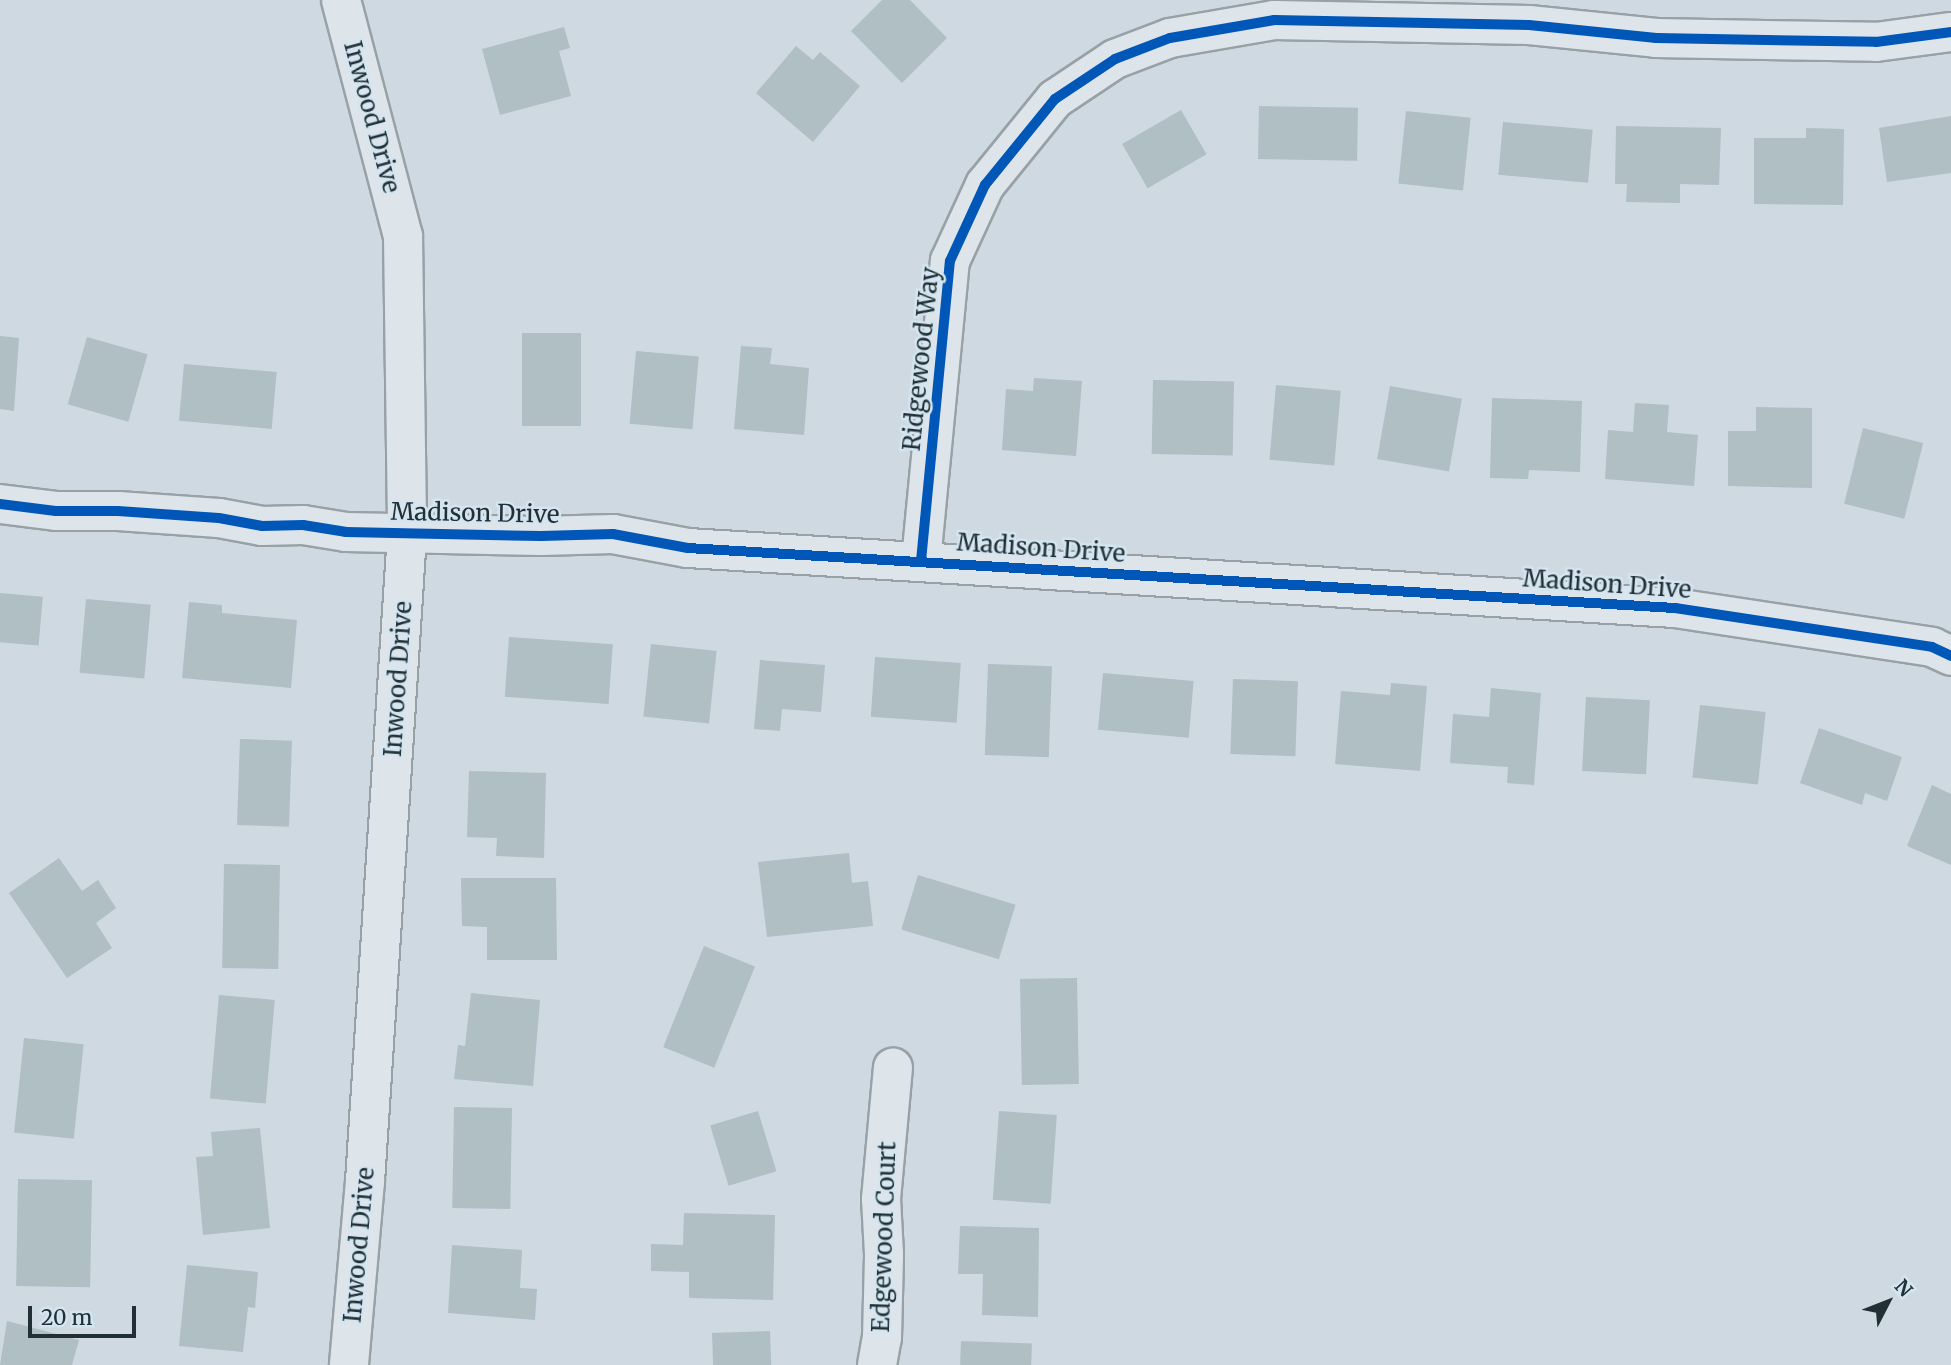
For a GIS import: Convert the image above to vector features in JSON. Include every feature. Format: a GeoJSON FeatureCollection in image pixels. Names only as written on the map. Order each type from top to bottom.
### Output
{"type":"FeatureCollection","features":[{"type":"Feature","properties":{"kind":"street","name":"Inwood Drive"},"geometry":{"type":"LineString","coordinates":[[341,0],[403,236],[407,534],[365,1181],[349,1365]]}},
{"type":"Feature","properties":{"kind":"street","name":"Ridgewood Way"},"geometry":{"type":"LineString","coordinates":[[921,562],[950,261],[985,185],[1046,110],[1055,99],[1115,59],[1170,38],[1274,20],[1529,25],[1656,38],[1876,42],[1951,32]]}},
{"type":"Feature","properties":{"kind":"street","name":"Madison Drive"},"geometry":{"type":"LineString","coordinates":[[0,504],[56,511],[118,510],[219,518],[262,526],[303,525],[346,532],[612,534],[688,548],[1675,608],[1932,647],[1951,656]]}},
{"type":"Feature","properties":{"kind":"street","name":"Edgewood Court"},"geometry":{"type":"LineString","coordinates":[[877,1365],[883,1314],[881,1199],[893,1068]]}},
{"type":"Feature","properties":{"kind":"building"},"geometry":{"type":"Polygon","coordinates":[[[882,0],[910,0],[947,38],[902,83],[851,31],[882,0]]]}},
{"type":"Feature","properties":{"kind":"building"},"geometry":{"type":"Polygon","coordinates":[[[564,27],[570,48],[559,51],[571,96],[500,115],[482,49],[564,27]]]}},
{"type":"Feature","properties":{"kind":"building"},"geometry":{"type":"Polygon","coordinates":[[[796,46],[813,60],[820,52],[860,86],[813,142],[756,93],[796,46]]]}},
{"type":"Feature","properties":{"kind":"building"},"geometry":{"type":"Polygon","coordinates":[[[1259,106],[1358,108],[1357,161],[1258,159],[1259,106]]]}},
{"type":"Feature","properties":{"kind":"building"},"geometry":{"type":"Polygon","coordinates":[[[1181,110],[1206,154],[1148,188],[1122,144],[1181,110]]]}},
{"type":"Feature","properties":{"kind":"building"},"geometry":{"type":"Polygon","coordinates":[[[1406,111],[1471,118],[1463,190],[1398,184],[1406,111]]]}},
{"type":"Feature","properties":{"kind":"building"},"geometry":{"type":"Polygon","coordinates":[[[1951,116],[1951,173],[1887,182],[1879,128],[1951,116]]]}},
{"type":"Feature","properties":{"kind":"building"},"geometry":{"type":"Polygon","coordinates":[[[1503,122],[1593,130],[1588,183],[1498,175],[1503,122]]]}},
{"type":"Feature","properties":{"kind":"building"},"geometry":{"type":"Polygon","coordinates":[[[1616,126],[1721,128],[1719,185],[1680,184],[1680,203],[1626,202],[1627,184],[1615,184],[1616,126]]]}},
{"type":"Feature","properties":{"kind":"building"},"geometry":{"type":"Polygon","coordinates":[[[1806,128],[1844,129],[1843,205],[1754,204],[1754,138],[1806,138],[1806,128]]]}},
{"type":"Feature","properties":{"kind":"building"},"geometry":{"type":"Polygon","coordinates":[[[522,333],[581,333],[581,426],[522,426],[522,333]]]}},
{"type":"Feature","properties":{"kind":"building"},"geometry":{"type":"Polygon","coordinates":[[[0,336],[19,338],[14,411],[0,409],[0,336]]]}},
{"type":"Feature","properties":{"kind":"building"},"geometry":{"type":"Polygon","coordinates":[[[87,337],[148,354],[128,422],[68,404],[87,337]]]}},
{"type":"Feature","properties":{"kind":"building"},"geometry":{"type":"Polygon","coordinates":[[[741,346],[772,348],[770,364],[809,368],[804,435],[734,429],[741,346]]]}},
{"type":"Feature","properties":{"kind":"building"},"geometry":{"type":"Polygon","coordinates":[[[636,351],[699,356],[692,429],[630,424],[636,351]]]}},
{"type":"Feature","properties":{"kind":"building"},"geometry":{"type":"Polygon","coordinates":[[[184,364],[277,372],[272,429],[179,421],[184,364]]]}},
{"type":"Feature","properties":{"kind":"building"},"geometry":{"type":"Polygon","coordinates":[[[1034,378],[1082,381],[1076,456],[1002,450],[1006,389],[1033,391],[1034,378]]]}},
{"type":"Feature","properties":{"kind":"building"},"geometry":{"type":"Polygon","coordinates":[[[1153,380],[1234,381],[1233,455],[1152,454],[1153,380]]]}},
{"type":"Feature","properties":{"kind":"building"},"geometry":{"type":"Polygon","coordinates":[[[1276,385],[1341,391],[1334,465],[1269,460],[1276,385]]]}},
{"type":"Feature","properties":{"kind":"building"},"geometry":{"type":"Polygon","coordinates":[[[1390,386],[1462,399],[1449,472],[1377,459],[1390,386]]]}},
{"type":"Feature","properties":{"kind":"building"},"geometry":{"type":"Polygon","coordinates":[[[1492,398],[1582,401],[1580,472],[1529,470],[1528,479],[1490,478],[1492,398]]]}},
{"type":"Feature","properties":{"kind":"building"},"geometry":{"type":"Polygon","coordinates":[[[1635,403],[1669,405],[1667,432],[1698,435],[1694,486],[1605,479],[1608,430],[1633,432],[1635,403]]]}},
{"type":"Feature","properties":{"kind":"building"},"geometry":{"type":"Polygon","coordinates":[[[1756,407],[1812,408],[1812,488],[1728,486],[1728,431],[1756,431],[1756,407]]]}},
{"type":"Feature","properties":{"kind":"building"},"geometry":{"type":"Polygon","coordinates":[[[1863,428],[1923,443],[1904,519],[1844,504],[1863,428]]]}},
{"type":"Feature","properties":{"kind":"building"},"geometry":{"type":"Polygon","coordinates":[[[0,593],[43,597],[39,646],[0,642],[0,593]]]}},
{"type":"Feature","properties":{"kind":"building"},"geometry":{"type":"Polygon","coordinates":[[[86,599],[151,605],[144,678],[80,673],[86,599]]]}},
{"type":"Feature","properties":{"kind":"building"},"geometry":{"type":"Polygon","coordinates":[[[189,602],[222,605],[222,613],[297,620],[291,688],[182,678],[189,602]]]}},
{"type":"Feature","properties":{"kind":"building"},"geometry":{"type":"Polygon","coordinates":[[[509,637],[613,644],[609,704],[505,697],[509,637]]]}},
{"type":"Feature","properties":{"kind":"building"},"geometry":{"type":"Polygon","coordinates":[[[651,644],[717,651],[709,723],[643,717],[651,644]]]}},
{"type":"Feature","properties":{"kind":"building"},"geometry":{"type":"Polygon","coordinates":[[[875,657],[961,663],[957,723],[871,717],[875,657]]]}},
{"type":"Feature","properties":{"kind":"building"},"geometry":{"type":"Polygon","coordinates":[[[760,660],[825,665],[821,712],[782,709],[780,731],[754,729],[760,660]]]}},
{"type":"Feature","properties":{"kind":"building"},"geometry":{"type":"Polygon","coordinates":[[[988,664],[1052,666],[1049,757],[985,755],[988,664]]]}},
{"type":"Feature","properties":{"kind":"building"},"geometry":{"type":"Polygon","coordinates":[[[1103,673],[1194,681],[1189,738],[1098,730],[1103,673]]]}},
{"type":"Feature","properties":{"kind":"building"},"geometry":{"type":"Polygon","coordinates":[[[1233,679],[1298,681],[1295,756],[1230,754],[1233,679]]]}},
{"type":"Feature","properties":{"kind":"building"},"geometry":{"type":"Polygon","coordinates":[[[1391,683],[1427,686],[1420,771],[1335,764],[1341,691],[1390,695],[1391,683]]]}},
{"type":"Feature","properties":{"kind":"building"},"geometry":{"type":"Polygon","coordinates":[[[1491,688],[1541,693],[1534,785],[1507,783],[1508,767],[1450,763],[1453,714],[1489,717],[1491,688]]]}},
{"type":"Feature","properties":{"kind":"building"},"geometry":{"type":"Polygon","coordinates":[[[1586,697],[1650,700],[1646,774],[1582,771],[1586,697]]]}},
{"type":"Feature","properties":{"kind":"building"},"geometry":{"type":"Polygon","coordinates":[[[1700,705],[1766,712],[1758,784],[1692,778],[1700,705]]]}},
{"type":"Feature","properties":{"kind":"building"},"geometry":{"type":"Polygon","coordinates":[[[1819,728],[1902,757],[1887,801],[1865,793],[1862,805],[1800,783],[1819,728]]]}},
{"type":"Feature","properties":{"kind":"building"},"geometry":{"type":"Polygon","coordinates":[[[240,739],[292,741],[289,827],[237,825],[240,739]]]}},
{"type":"Feature","properties":{"kind":"building"},"geometry":{"type":"Polygon","coordinates":[[[469,771],[546,773],[544,858],[496,856],[497,838],[467,837],[469,771]]]}},
{"type":"Feature","properties":{"kind":"building"},"geometry":{"type":"Polygon","coordinates":[[[1932,785],[1951,794],[1951,865],[1907,846],[1932,785]]]}},
{"type":"Feature","properties":{"kind":"building"},"geometry":{"type":"Polygon","coordinates":[[[849,853],[852,883],[868,881],[873,926],[767,937],[758,862],[849,853]]]}},
{"type":"Feature","properties":{"kind":"building"},"geometry":{"type":"Polygon","coordinates":[[[59,858],[82,891],[98,880],[116,908],[96,923],[112,948],[67,978],[9,893],[59,858]]]}},
{"type":"Feature","properties":{"kind":"building"},"geometry":{"type":"Polygon","coordinates":[[[224,864],[280,865],[278,969],[222,968],[224,864]]]}},
{"type":"Feature","properties":{"kind":"building"},"geometry":{"type":"Polygon","coordinates":[[[918,875],[1016,905],[999,959],[901,930],[918,875]]]}},
{"type":"Feature","properties":{"kind":"building"},"geometry":{"type":"Polygon","coordinates":[[[461,878],[556,878],[557,960],[487,960],[487,927],[462,926],[461,878]]]}},
{"type":"Feature","properties":{"kind":"building"},"geometry":{"type":"Polygon","coordinates":[[[704,946],[755,967],[714,1068],[663,1047],[704,946]]]}},
{"type":"Feature","properties":{"kind":"building"},"geometry":{"type":"Polygon","coordinates":[[[1077,978],[1079,1084],[1022,1085],[1020,979],[1077,978]]]}},
{"type":"Feature","properties":{"kind":"building"},"geometry":{"type":"Polygon","coordinates":[[[471,993],[540,1000],[533,1086],[454,1079],[458,1045],[465,1046],[471,993]]]}},
{"type":"Feature","properties":{"kind":"building"},"geometry":{"type":"Polygon","coordinates":[[[219,995],[275,1000],[266,1103],[210,1099],[219,995]]]}},
{"type":"Feature","properties":{"kind":"building"},"geometry":{"type":"Polygon","coordinates":[[[24,1038],[84,1044],[74,1139],[14,1132],[24,1038]]]}},
{"type":"Feature","properties":{"kind":"building"},"geometry":{"type":"Polygon","coordinates":[[[454,1107],[512,1108],[510,1209],[452,1208],[454,1107]]]}},
{"type":"Feature","properties":{"kind":"building"},"geometry":{"type":"Polygon","coordinates":[[[758,1111],[776,1171],[729,1186],[710,1126],[758,1111]]]}},
{"type":"Feature","properties":{"kind":"building"},"geometry":{"type":"Polygon","coordinates":[[[999,1111],[1057,1115],[1051,1204],[993,1200],[999,1111]]]}},
{"type":"Feature","properties":{"kind":"building"},"geometry":{"type":"Polygon","coordinates":[[[260,1128],[270,1228],[203,1235],[196,1157],[213,1156],[211,1132],[260,1128]]]}},
{"type":"Feature","properties":{"kind":"building"},"geometry":{"type":"Polygon","coordinates":[[[18,1179],[92,1180],[90,1287],[16,1286],[18,1179]]]}},
{"type":"Feature","properties":{"kind":"building"},"geometry":{"type":"Polygon","coordinates":[[[684,1213],[775,1215],[773,1300],[689,1298],[689,1272],[651,1271],[651,1244],[683,1245],[684,1213]]]}},
{"type":"Feature","properties":{"kind":"building"},"geometry":{"type":"Polygon","coordinates":[[[960,1226],[1039,1228],[1038,1317],[982,1315],[983,1274],[958,1274],[960,1226]]]}},
{"type":"Feature","properties":{"kind":"building"},"geometry":{"type":"Polygon","coordinates":[[[452,1245],[522,1250],[520,1288],[537,1289],[535,1320],[448,1313],[452,1245]]]}},
{"type":"Feature","properties":{"kind":"building"},"geometry":{"type":"Polygon","coordinates":[[[187,1265],[258,1272],[255,1308],[248,1307],[243,1352],[179,1346],[187,1265]]]}},
{"type":"Feature","properties":{"kind":"building"},"geometry":{"type":"Polygon","coordinates":[[[7,1321],[79,1340],[72,1365],[0,1365],[7,1321]]]}},
{"type":"Feature","properties":{"kind":"building"},"geometry":{"type":"Polygon","coordinates":[[[770,1331],[771,1365],[713,1365],[712,1333],[770,1331]]]}},
{"type":"Feature","properties":{"kind":"building"},"geometry":{"type":"Polygon","coordinates":[[[961,1341],[1032,1343],[1031,1365],[960,1365],[961,1341]]]}},
{"type":"Feature","properties":{"kind":"cycle path"},"geometry":{"type":"LineString","coordinates":[[921,561],[950,261],[985,185],[1055,99],[1115,59],[1170,38],[1274,20],[1529,25],[1656,38],[1876,42],[1951,32]]}},
{"type":"Feature","properties":{"kind":"cycle path"},"geometry":{"type":"LineString","coordinates":[[0,504],[56,511],[118,511],[219,518],[262,526],[303,525],[346,532],[541,536],[613,534],[688,548],[1675,608],[1932,647],[1951,656]]}}]}
